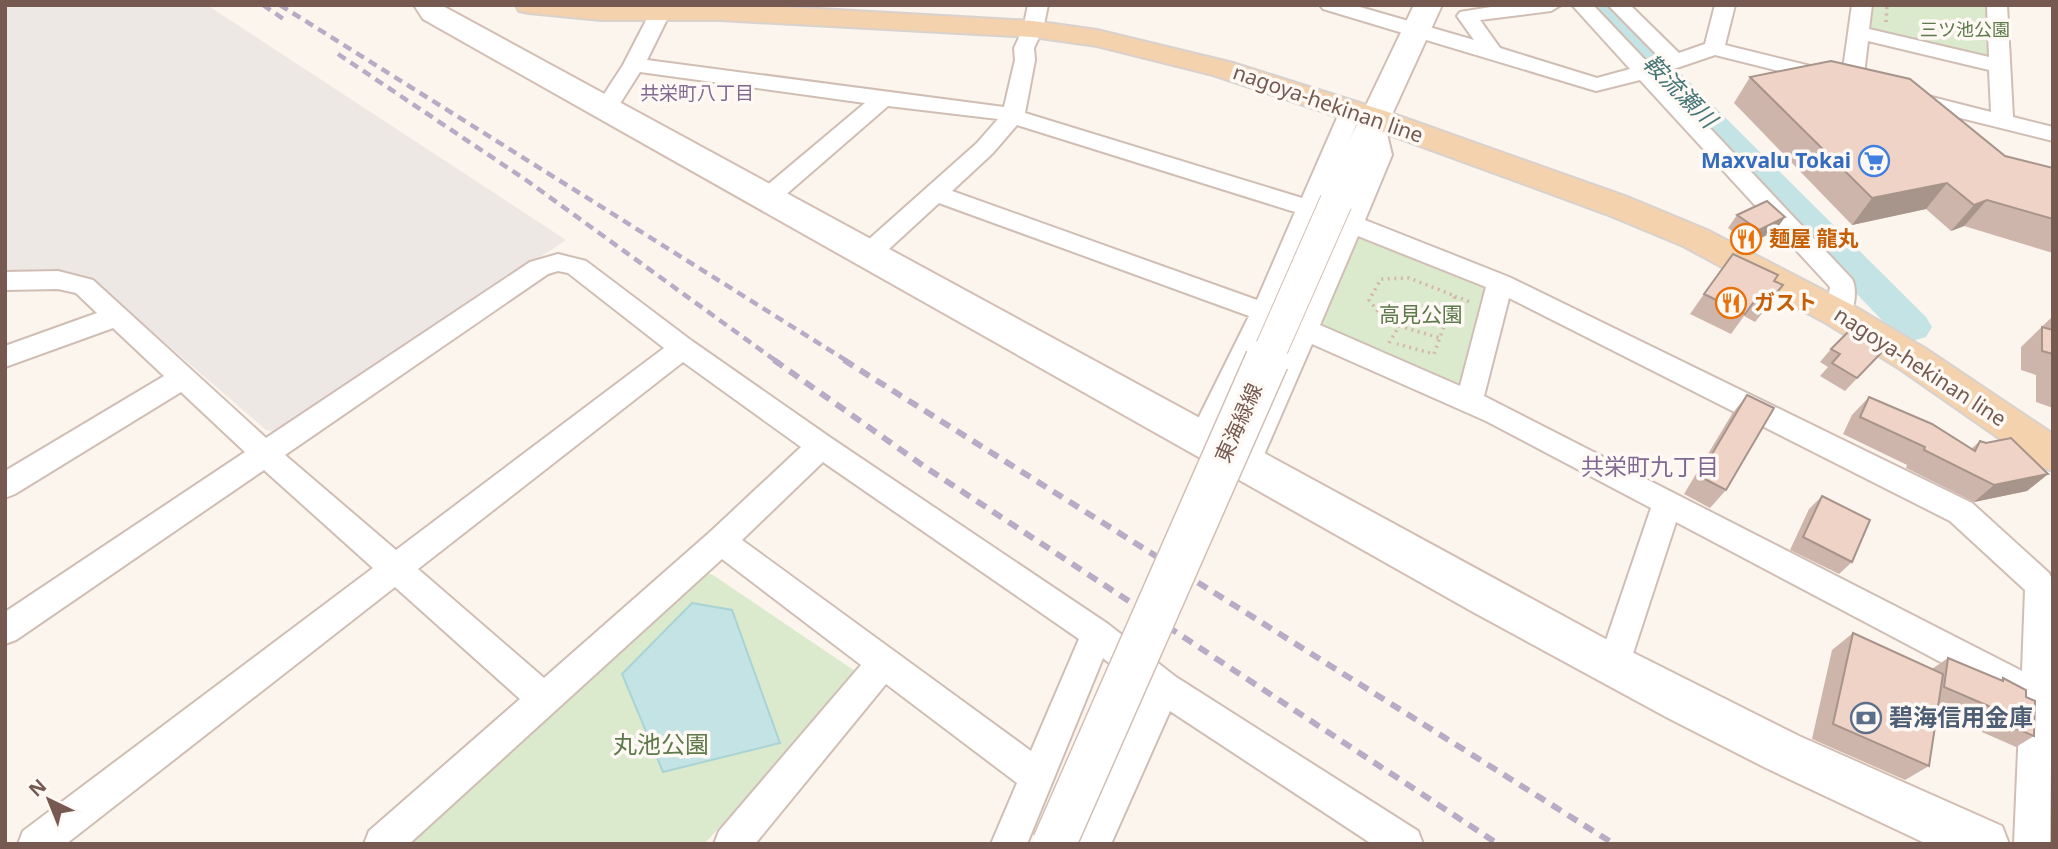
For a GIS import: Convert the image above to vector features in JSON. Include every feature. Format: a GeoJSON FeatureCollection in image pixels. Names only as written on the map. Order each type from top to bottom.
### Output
{"type":"FeatureCollection","features":[{"type":"Feature","properties":{"kind":"main road","name":"nagoya-hekinan line"},"geometry":{"type":"LineString","coordinates":[[529,5],[601,12],[663,8],[1035,17],[1097,38],[1174,55],[1363,115],[1618,206],[1695,238],[1839,314],[1913,359],[2053,455]]}},
{"type":"Feature","properties":{"kind":"street"},"geometry":{"type":"LineString","coordinates":[[428,5],[433,13],[1613,667],[1903,809],[1984,844]]}},
{"type":"Feature","properties":{"kind":"street"},"geometry":{"type":"LineString","coordinates":[[1330,5],[1423,17],[1493,53],[1596,85],[1714,48],[2053,134]]}},
{"type":"Feature","properties":{"kind":"street"},"geometry":{"type":"LineString","coordinates":[[1493,53],[1467,16],[1551,5]]}},
{"type":"Feature","properties":{"kind":"street"},"geometry":{"type":"LineString","coordinates":[[1582,5],[1647,71],[1843,285],[1839,314]]}},
{"type":"Feature","properties":{"kind":"street"},"geometry":{"type":"LineString","coordinates":[[1618,5],[1673,63]]}},
{"type":"Feature","properties":{"kind":"street"},"geometry":{"type":"LineString","coordinates":[[1714,48],[1725,5]]}},
{"type":"Feature","properties":{"kind":"street"},"geometry":{"type":"LineString","coordinates":[[1852,83],[1862,5]]}},
{"type":"Feature","properties":{"kind":"street"},"geometry":{"type":"LineString","coordinates":[[1997,5],[2002,122]]}},
{"type":"Feature","properties":{"kind":"street"},"geometry":{"type":"LineString","coordinates":[[606,108],[634,65],[663,8]]}},
{"type":"Feature","properties":{"kind":"street"},"geometry":{"type":"LineString","coordinates":[[868,254],[985,148],[1013,117],[1025,60],[1024,48],[1035,17]]}},
{"type":"Feature","properties":{"kind":"street","name":"東海緑線"},"geometry":{"type":"LineString","coordinates":[[1054,844],[1332,211],[1363,115],[1423,17]]}},
{"type":"Feature","properties":{"kind":"street"},"geometry":{"type":"LineString","coordinates":[[1859,33],[2000,66]]}},
{"type":"Feature","properties":{"kind":"street"},"geometry":{"type":"LineString","coordinates":[[634,65],[883,99],[994,111],[1332,211],[1500,283],[1961,512],[2038,583],[2041,593],[2032,844]]}},
{"type":"Feature","properties":{"kind":"street"},"geometry":{"type":"LineString","coordinates":[[767,198],[883,99]]}},
{"type":"Feature","properties":{"kind":"street"},"geometry":{"type":"LineString","coordinates":[[936,193],[1306,329],[1384,352],[1469,402],[1496,413],[2037,696]]}},
{"type":"Feature","properties":{"kind":"street"},"geometry":{"type":"LineString","coordinates":[[1202,439],[1264,312],[1332,211]]}},
{"type":"Feature","properties":{"kind":"street"},"geometry":{"type":"LineString","coordinates":[[1246,464],[1306,329],[1332,211]]}},
{"type":"Feature","properties":{"kind":"street"},"geometry":{"type":"LineString","coordinates":[[5,630],[539,268],[555,261],[566,261],[821,446],[1097,634],[1164,688],[1405,844]]}},
{"type":"Feature","properties":{"kind":"street"},"geometry":{"type":"LineString","coordinates":[[5,281],[58,280],[84,286],[265,454],[544,698]]}},
{"type":"Feature","properties":{"kind":"street"},"geometry":{"type":"LineString","coordinates":[[1469,402],[1500,283]]}},
{"type":"Feature","properties":{"kind":"street"},"geometry":{"type":"LineString","coordinates":[[5,357],[117,316]]}},
{"type":"Feature","properties":{"kind":"street"},"geometry":{"type":"LineString","coordinates":[[36,844],[683,348]]}},
{"type":"Feature","properties":{"kind":"street"},"geometry":{"type":"LineString","coordinates":[[5,486],[184,377]]}},
{"type":"Feature","properties":{"kind":"street"},"geometry":{"type":"LineString","coordinates":[[382,844],[721,541],[821,446]]}},
{"type":"Feature","properties":{"kind":"street"},"geometry":{"type":"LineString","coordinates":[[1613,667],[1667,504]]}},
{"type":"Feature","properties":{"kind":"street"},"geometry":{"type":"LineString","coordinates":[[721,541],[1037,777]]}},
{"type":"Feature","properties":{"kind":"street"},"geometry":{"type":"LineString","coordinates":[[1009,844],[1097,634]]}},
{"type":"Feature","properties":{"kind":"street"},"geometry":{"type":"LineString","coordinates":[[732,844],[883,663]]}},
{"type":"Feature","properties":{"kind":"street"},"geometry":{"type":"LineString","coordinates":[[1096,842],[1164,688]]}},
{"type":"Feature","properties":{"kind":"path"},"geometry":{"type":"LineString","coordinates":[[1886,26],[1887,5]]}},
{"type":"Feature","properties":{"kind":"path"},"geometry":{"type":"LineString","coordinates":[[1399,326],[1384,352],[1434,354],[1440,338],[1455,296],[1395,274],[1381,279],[1368,300],[1380,314],[1399,326],[1440,338]]}},
{"type":"Feature","properties":{"kind":"shaded area"},"geometry":{"type":"Polygon","coordinates":[[[5,5],[207,5],[566,240],[278,433],[266,430],[90,278],[60,272],[5,274],[5,5]]]}},
{"type":"Feature","properties":{"kind":"green space","name":"三ツ池公園"},"geometry":{"type":"Polygon","coordinates":[[[1868,5],[1991,5],[1992,59],[1865,30],[1868,5]]]}},
{"type":"Feature","properties":{"kind":"green space","name":"高見公園"},"geometry":{"type":"Polygon","coordinates":[[[1368,235],[1489,290],[1464,383],[1450,384],[1328,331],[1322,324],[1357,239],[1368,235]]]}},
{"type":"Feature","properties":{"kind":"green space","name":"丸池公園"},"geometry":{"type":"Polygon","coordinates":[[[703,572],[713,575],[855,671],[852,685],[704,844],[409,844],[703,572]]]}},
{"type":"Feature","properties":{"kind":"water"},"geometry":{"type":"Polygon","coordinates":[[[692,603],[732,610],[780,743],[663,772],[622,674],[692,603]]]}},
{"type":"Feature","properties":{"kind":"building"},"geometry":{"type":"Polygon","coordinates":[[[1831,61],[1910,79],[2005,156],[2053,168],[2053,219],[1987,200],[1974,205],[1947,183],[1872,198],[1750,77],[1831,61]]]}},
{"type":"Feature","properties":{"kind":"building"},"geometry":{"type":"Polygon","coordinates":[[[1767,201],[1785,217],[1759,230],[1737,215],[1767,201]]]}},
{"type":"Feature","properties":{"kind":"building"},"geometry":{"type":"Polygon","coordinates":[[[1733,254],[1778,275],[1774,281],[1783,285],[1769,302],[1758,296],[1745,314],[1704,294],[1733,254]]]}},
{"type":"Feature","properties":{"kind":"building"},"geometry":{"type":"Polygon","coordinates":[[[2042,327],[2053,330],[2053,354],[2042,351],[2042,327]]]}},
{"type":"Feature","properties":{"kind":"building"},"geometry":{"type":"Polygon","coordinates":[[[1849,331],[1883,351],[1857,378],[1832,363],[1840,354],[1831,349],[1849,331]]]}},
{"type":"Feature","properties":{"kind":"building"},"geometry":{"type":"Polygon","coordinates":[[[1747,395],[1774,408],[1726,490],[1699,476],[1747,395]]]}},
{"type":"Feature","properties":{"kind":"building"},"geometry":{"type":"Polygon","coordinates":[[[1869,397],[1932,424],[1975,451],[1980,441],[1986,443],[2011,438],[2048,474],[1994,485],[1924,450],[1925,447],[1860,417],[1869,397]]]}},
{"type":"Feature","properties":{"kind":"building"},"geometry":{"type":"Polygon","coordinates":[[[1822,496],[1870,520],[1852,562],[1803,537],[1822,496]]]}},
{"type":"Feature","properties":{"kind":"building"},"geometry":{"type":"Polygon","coordinates":[[[1853,633],[1943,674],[1929,766],[1833,724],[1853,633]]]}},
{"type":"Feature","properties":{"kind":"building"},"geometry":{"type":"Polygon","coordinates":[[[1948,658],[2003,681],[2003,678],[2026,690],[2026,697],[2035,701],[2034,736],[1999,721],[2000,711],[1944,687],[1948,658]]]}},
{"type":"Feature","properties":{"kind":"waterway","name":"鞍流瀬川"},"geometry":{"type":"LineString","coordinates":[[1595,5],[1912,327]]}},
{"type":"Feature","properties":{"kind":"railway"},"geometry":{"type":"LineString","coordinates":[[263,5],[285,20]]}},
{"type":"Feature","properties":{"kind":"railway"},"geometry":{"type":"LineString","coordinates":[[280,5],[847,361]]}},
{"type":"Feature","properties":{"kind":"railway"},"geometry":{"type":"LineString","coordinates":[[338,54],[526,180],[776,361]]}},
{"type":"Feature","properties":{"kind":"railway"},"geometry":{"type":"LineString","coordinates":[[774,360],[925,467],[1498,844]]}},
{"type":"Feature","properties":{"kind":"railway"},"geometry":{"type":"LineString","coordinates":[[844,360],[1614,844]]}},
{"type":"Feature","properties":{"kind":"place","name":"Maxvalu Tokai"},"geometry":{"type":"Point","coordinates":[1874,161]}},
{"type":"Feature","properties":{"kind":"place","name":"麺屋 龍丸"},"geometry":{"type":"Point","coordinates":[1746,239]}},
{"type":"Feature","properties":{"kind":"place","name":"ガスト"},"geometry":{"type":"Point","coordinates":[1731,303]}},
{"type":"Feature","properties":{"kind":"place","name":"碧海信用金庫"},"geometry":{"type":"Point","coordinates":[1866,718]}},
{"type":"Feature","properties":{"kind":"district","name":"共栄町八丁目"},"geometry":{"type":"Point","coordinates":[697,93]}},
{"type":"Feature","properties":{"kind":"district","name":"共栄町九丁目"},"geometry":{"type":"Point","coordinates":[1650,467]}}]}
